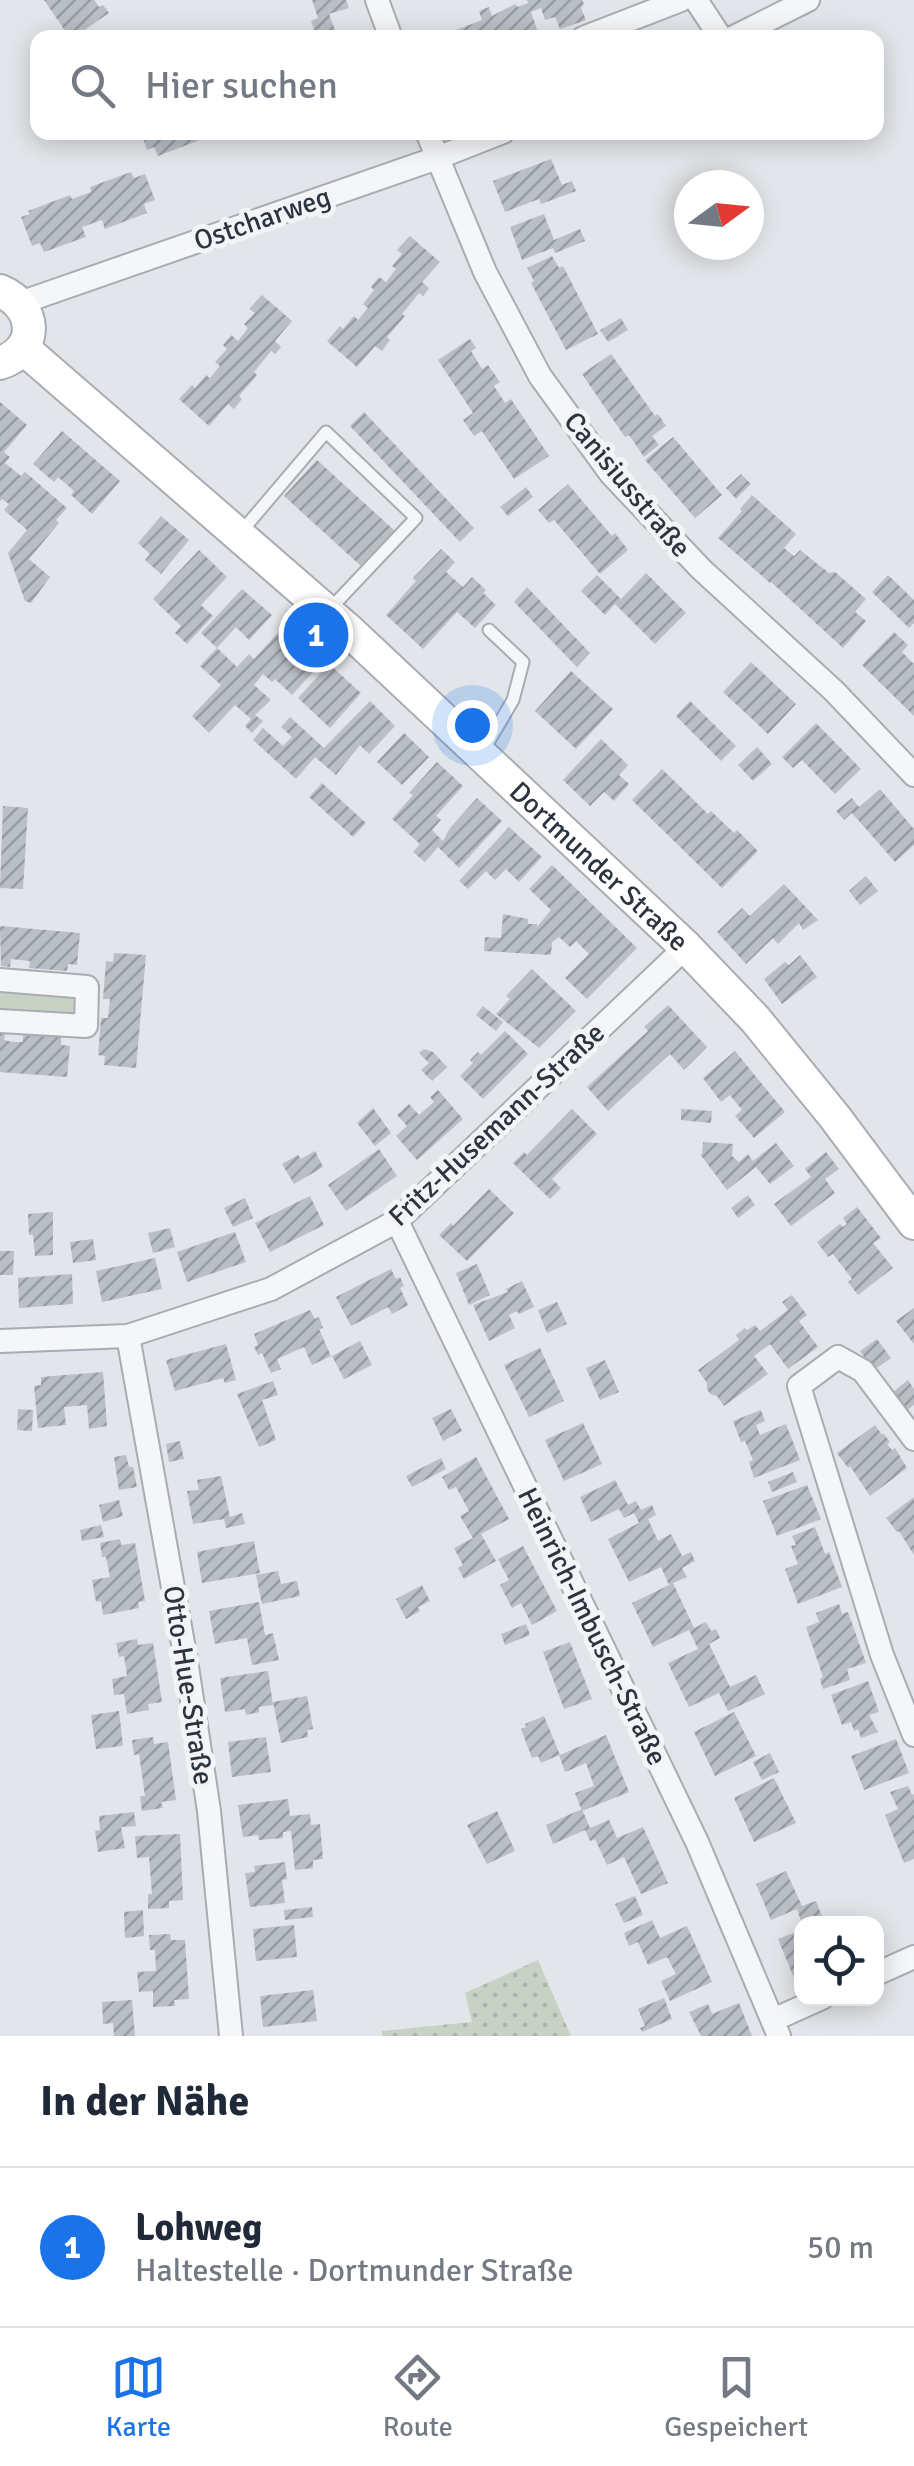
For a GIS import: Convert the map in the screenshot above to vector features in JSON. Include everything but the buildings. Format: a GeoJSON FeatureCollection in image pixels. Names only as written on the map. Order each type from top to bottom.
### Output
{"type":"FeatureCollection","features":[{"type":"Feature","properties":{"kind":"main road","name":"Dortmunder Straße"},"geometry":{"type":"LineString","coordinates":[[10,297],[28,320],[27,339],[12,355],[238,535],[327,612],[686,946],[756,1019],[914,1223]]}},
{"type":"Feature","properties":{"kind":"street"},"geometry":{"type":"LineString","coordinates":[[604,30],[681,0]]}},
{"type":"Feature","properties":{"kind":"street"},"geometry":{"type":"LineString","coordinates":[[696,0],[716,30]]}},
{"type":"Feature","properties":{"kind":"street"},"geometry":{"type":"LineString","coordinates":[[748,30],[808,0]]}},
{"type":"Feature","properties":{"kind":"street"},"geometry":{"type":"LineString","coordinates":[[379,1],[388,30]]}},
{"type":"Feature","properties":{"kind":"street","name":"Canisiusstraße"},"geometry":{"type":"LineString","coordinates":[[430,140],[484,272],[540,376],[611,474],[701,569],[834,691],[914,776]]}},
{"type":"Feature","properties":{"kind":"street","name":"Ostcharweg"},"geometry":{"type":"LineString","coordinates":[[10,297],[483,140]]}},
{"type":"Feature","properties":{"kind":"street","name":"Fritz-Husemann-Straße"},"geometry":{"type":"LineString","coordinates":[[0,1342],[128,1336],[271,1289],[398,1221],[686,946]]}},
{"type":"Feature","properties":{"kind":"street"},"geometry":{"type":"LineString","coordinates":[[0,980],[88,987],[86,1026],[0,1022]]}},
{"type":"Feature","properties":{"kind":"street","name":"Heinrich-Imbusch-Straße"},"geometry":{"type":"LineString","coordinates":[[398,1221],[698,1842],[776,2028]]}},
{"type":"Feature","properties":{"kind":"street","name":"Otto-Hue-Straße"},"geometry":{"type":"LineString","coordinates":[[128,1336],[206,1792],[232,2036]]}},
{"type":"Feature","properties":{"kind":"street"},"geometry":{"type":"LineString","coordinates":[[914,1440],[863,1371],[838,1357],[798,1386],[882,1655],[914,1735]]}},
{"type":"Feature","properties":{"kind":"street"},"geometry":{"type":"LineString","coordinates":[[884,1971],[914,1958]]}},
{"type":"Feature","properties":{"kind":"street"},"geometry":{"type":"LineString","coordinates":[[776,2028],[810,2006]]}},
{"type":"Feature","properties":{"kind":"lane"},"geometry":{"type":"LineString","coordinates":[[238,535],[326,432],[416,518],[327,612]]}},
{"type":"Feature","properties":{"kind":"lane"},"geometry":{"type":"LineString","coordinates":[[481,755],[513,700],[524,662],[490,630]]}},
{"type":"Feature","properties":{"kind":"green space"},"geometry":{"type":"Polygon","coordinates":[[[0,988],[80,993],[78,1018],[0,1011],[0,988]]]}},
{"type":"Feature","properties":{"kind":"green space"},"geometry":{"type":"Polygon","coordinates":[[[538,1960],[571,2036],[382,2036],[382,2031],[472,2022],[465,1993],[538,1960]]]}},
{"type":"Feature","properties":{"kind":"place","name":"Lohweg"},"geometry":{"type":"Point","coordinates":[316,635]}}]}
